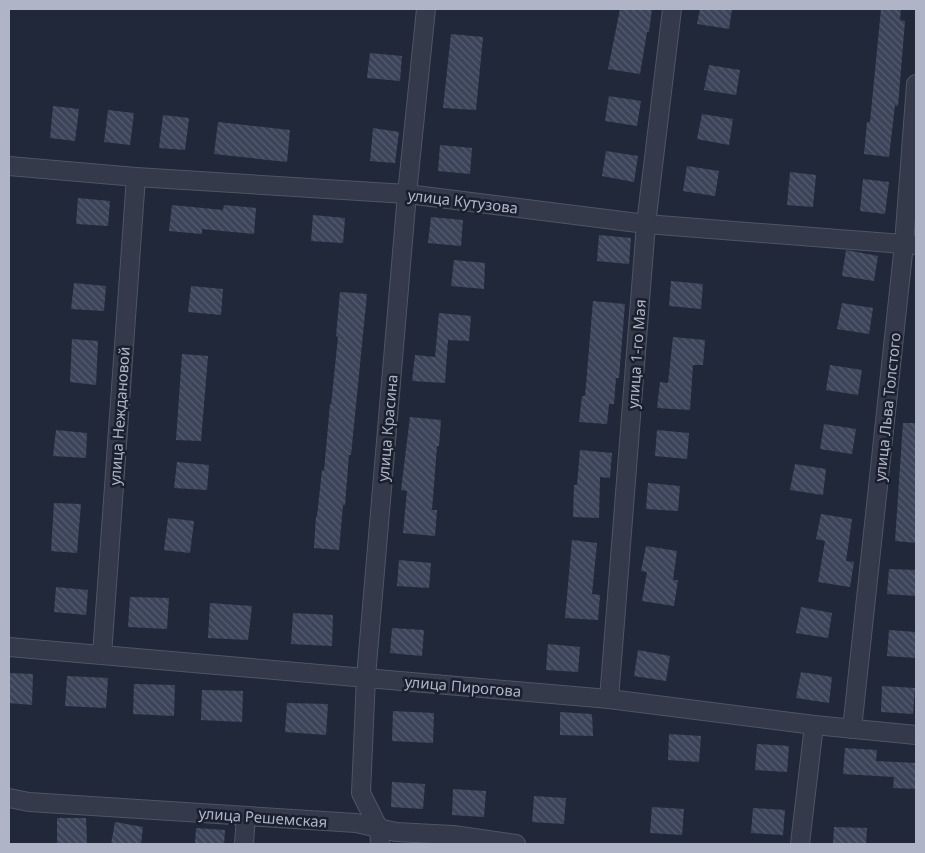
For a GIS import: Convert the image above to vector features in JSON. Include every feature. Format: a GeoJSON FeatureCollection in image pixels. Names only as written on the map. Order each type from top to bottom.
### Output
{"type":"FeatureCollection","features":[{"type":"Feature","properties":{"kind":"street","name":"улица Красина"},"geometry":{"type":"LineString","coordinates":[[379,836],[361,793],[366,677],[426,9]]}},
{"type":"Feature","properties":{"kind":"street","name":"улица 1-го Мая"},"geometry":{"type":"LineString","coordinates":[[609,699],[646,224],[672,9]]}},
{"type":"Feature","properties":{"kind":"street","name":"улица Льва Толстого"},"geometry":{"type":"LineString","coordinates":[[852,729],[910,245],[916,84]]}},
{"type":"Feature","properties":{"kind":"street","name":"улица Кутузова"},"geometry":{"type":"LineString","coordinates":[[9,166],[136,177],[408,194],[646,224],[910,245]]}},
{"type":"Feature","properties":{"kind":"street","name":"улица Неждановой"},"geometry":{"type":"LineString","coordinates":[[102,655],[136,177]]}},
{"type":"Feature","properties":{"kind":"street","name":"улица Пирогова"},"geometry":{"type":"LineString","coordinates":[[9,647],[609,699],[814,725],[916,735]]}},
{"type":"Feature","properties":{"kind":"street"},"geometry":{"type":"LineString","coordinates":[[800,844],[814,725]]}},
{"type":"Feature","properties":{"kind":"street","name":"улица Решемская"},"geometry":{"type":"LineString","coordinates":[[9,798],[30,802],[356,823],[379,836],[396,832],[453,835],[516,844]]}},
{"type":"Feature","properties":{"kind":"street"},"geometry":{"type":"LineString","coordinates":[[244,844],[246,816]]}},
{"type":"Feature","properties":{"kind":"building"},"geometry":{"type":"Polygon","coordinates":[[[620,9],[652,9],[640,74],[608,69],[620,9]]]}},
{"type":"Feature","properties":{"kind":"building"},"geometry":{"type":"Polygon","coordinates":[[[700,9],[732,9],[729,29],[697,24],[700,9]]]}},
{"type":"Feature","properties":{"kind":"building"},"geometry":{"type":"Polygon","coordinates":[[[881,9],[901,9],[900,20],[905,21],[898,106],[895,105],[889,157],[864,154],[867,122],[870,122],[881,9]]]}},
{"type":"Feature","properties":{"kind":"building"},"geometry":{"type":"Polygon","coordinates":[[[451,34],[483,37],[476,110],[443,108],[451,34]]]}},
{"type":"Feature","properties":{"kind":"building"},"geometry":{"type":"Polygon","coordinates":[[[370,53],[402,56],[400,81],[367,78],[370,53]]]}},
{"type":"Feature","properties":{"kind":"building"},"geometry":{"type":"Polygon","coordinates":[[[709,65],[740,70],[736,95],[704,90],[709,65]]]}},
{"type":"Feature","properties":{"kind":"building"},"geometry":{"type":"Polygon","coordinates":[[[609,96],[641,101],[637,126],[605,121],[609,96]]]}},
{"type":"Feature","properties":{"kind":"building"},"geometry":{"type":"Polygon","coordinates":[[[53,106],[79,109],[75,141],[50,138],[53,106]]]}},
{"type":"Feature","properties":{"kind":"building"},"geometry":{"type":"Polygon","coordinates":[[[108,110],[134,113],[130,145],[104,142],[108,110]]]}},
{"type":"Feature","properties":{"kind":"building"},"geometry":{"type":"Polygon","coordinates":[[[702,114],[733,119],[729,145],[697,139],[702,114]]]}},
{"type":"Feature","properties":{"kind":"building"},"geometry":{"type":"Polygon","coordinates":[[[163,115],[189,118],[185,150],[159,148],[163,115]]]}},
{"type":"Feature","properties":{"kind":"building"},"geometry":{"type":"Polygon","coordinates":[[[218,122],[290,130],[287,162],[214,154],[218,122]]]}},
{"type":"Feature","properties":{"kind":"building"},"geometry":{"type":"Polygon","coordinates":[[[373,128],[399,132],[395,163],[370,161],[373,128]]]}},
{"type":"Feature","properties":{"kind":"building"},"geometry":{"type":"Polygon","coordinates":[[[440,145],[472,148],[470,174],[438,171],[440,145]]]}},
{"type":"Feature","properties":{"kind":"building"},"geometry":{"type":"Polygon","coordinates":[[[606,151],[638,156],[634,182],[602,176],[606,151]]]}},
{"type":"Feature","properties":{"kind":"building"},"geometry":{"type":"Polygon","coordinates":[[[687,166],[719,171],[715,196],[683,191],[687,166]]]}},
{"type":"Feature","properties":{"kind":"building"},"geometry":{"type":"Polygon","coordinates":[[[790,172],[816,175],[813,207],[787,205],[790,172]]]}},
{"type":"Feature","properties":{"kind":"building"},"geometry":{"type":"Polygon","coordinates":[[[863,179],[889,182],[885,214],[860,211],[863,179]]]}},
{"type":"Feature","properties":{"kind":"building"},"geometry":{"type":"Polygon","coordinates":[[[78,198],[110,201],[108,226],[76,224],[78,198]]]}},
{"type":"Feature","properties":{"kind":"building"},"geometry":{"type":"Polygon","coordinates":[[[172,205],[223,210],[224,205],[256,208],[254,234],[202,229],[202,234],[169,231],[172,205]]]}},
{"type":"Feature","properties":{"kind":"building"},"geometry":{"type":"Polygon","coordinates":[[[313,215],[345,218],[343,243],[311,241],[313,215]]]}},
{"type":"Feature","properties":{"kind":"building"},"geometry":{"type":"Polygon","coordinates":[[[431,217],[463,220],[461,246],[428,243],[431,217]]]}},
{"type":"Feature","properties":{"kind":"building"},"geometry":{"type":"Polygon","coordinates":[[[599,235],[631,238],[629,264],[597,261],[599,235]]]}},
{"type":"Feature","properties":{"kind":"building"},"geometry":{"type":"Polygon","coordinates":[[[846,250],[878,256],[874,281],[842,276],[846,250]]]}},
{"type":"Feature","properties":{"kind":"building"},"geometry":{"type":"Polygon","coordinates":[[[454,260],[485,263],[484,289],[451,286],[454,260]]]}},
{"type":"Feature","properties":{"kind":"building"},"geometry":{"type":"Polygon","coordinates":[[[671,281],[703,284],[701,309],[669,306],[671,281]]]}},
{"type":"Feature","properties":{"kind":"building"},"geometry":{"type":"Polygon","coordinates":[[[74,283],[106,286],[104,311],[71,309],[74,283]]]}},
{"type":"Feature","properties":{"kind":"building"},"geometry":{"type":"Polygon","coordinates":[[[191,286],[223,289],[221,315],[188,312],[191,286]]]}},
{"type":"Feature","properties":{"kind":"building"},"geometry":{"type":"Polygon","coordinates":[[[340,292],[367,294],[351,455],[349,455],[339,550],[314,548],[316,516],[322,470],[324,471],[338,337],[336,336],[340,292]]]}},
{"type":"Feature","properties":{"kind":"building"},"geometry":{"type":"Polygon","coordinates":[[[593,301],[625,304],[619,378],[616,378],[614,404],[609,404],[607,424],[579,422],[582,396],[585,396],[593,301]]]}},
{"type":"Feature","properties":{"kind":"building"},"geometry":{"type":"Polygon","coordinates":[[[842,303],[873,308],[869,334],[837,329],[842,303]]]}},
{"type":"Feature","properties":{"kind":"building"},"geometry":{"type":"Polygon","coordinates":[[[439,313],[471,316],[469,341],[448,340],[445,383],[412,381],[415,355],[435,357],[439,313]]]}},
{"type":"Feature","properties":{"kind":"building"},"geometry":{"type":"Polygon","coordinates":[[[673,337],[705,340],[703,365],[693,365],[690,410],[657,408],[660,382],[668,383],[673,337]]]}},
{"type":"Feature","properties":{"kind":"building"},"geometry":{"type":"Polygon","coordinates":[[[72,339],[98,341],[96,385],[70,382],[72,339]]]}},
{"type":"Feature","properties":{"kind":"building"},"geometry":{"type":"Polygon","coordinates":[[[182,354],[208,356],[201,441],[176,440],[182,354]]]}},
{"type":"Feature","properties":{"kind":"building"},"geometry":{"type":"Polygon","coordinates":[[[830,365],[862,370],[858,395],[826,390],[830,365]]]}},
{"type":"Feature","properties":{"kind":"building"},"geometry":{"type":"Polygon","coordinates":[[[410,417],[441,420],[432,510],[437,510],[435,536],[403,533],[407,491],[401,490],[410,417]]]}},
{"type":"Feature","properties":{"kind":"building"},"geometry":{"type":"Polygon","coordinates":[[[903,423],[916,423],[916,543],[895,541],[903,423]]]}},
{"type":"Feature","properties":{"kind":"building"},"geometry":{"type":"Polygon","coordinates":[[[824,424],[856,429],[852,454],[820,449],[824,424]]]}},
{"type":"Feature","properties":{"kind":"building"},"geometry":{"type":"Polygon","coordinates":[[[56,430],[87,433],[86,458],[53,456],[56,430]]]}},
{"type":"Feature","properties":{"kind":"building"},"geometry":{"type":"Polygon","coordinates":[[[657,430],[689,433],[687,459],[655,456],[657,430]]]}},
{"type":"Feature","properties":{"kind":"building"},"geometry":{"type":"Polygon","coordinates":[[[580,450],[612,453],[610,478],[600,477],[599,518],[573,517],[574,485],[577,485],[580,450]]]}},
{"type":"Feature","properties":{"kind":"building"},"geometry":{"type":"Polygon","coordinates":[[[177,462],[209,465],[207,490],[174,488],[177,462]]]}},
{"type":"Feature","properties":{"kind":"building"},"geometry":{"type":"Polygon","coordinates":[[[795,464],[826,469],[823,495],[790,490],[795,464]]]}},
{"type":"Feature","properties":{"kind":"building"},"geometry":{"type":"Polygon","coordinates":[[[648,483],[680,486],[678,511],[646,509],[648,483]]]}},
{"type":"Feature","properties":{"kind":"building"},"geometry":{"type":"Polygon","coordinates":[[[54,503],[81,504],[77,553],[51,551],[54,503]]]}},
{"type":"Feature","properties":{"kind":"building"},"geometry":{"type":"Polygon","coordinates":[[[821,514],[852,519],[846,561],[854,562],[850,587],[818,582],[825,541],[816,539],[821,514]]]}},
{"type":"Feature","properties":{"kind":"building"},"geometry":{"type":"Polygon","coordinates":[[[168,518],[194,521],[190,553],[164,550],[168,518]]]}},
{"type":"Feature","properties":{"kind":"building"},"geometry":{"type":"Polygon","coordinates":[[[572,540],[597,543],[592,594],[600,595],[598,620],[565,618],[572,540]]]}},
{"type":"Feature","properties":{"kind":"building"},"geometry":{"type":"Polygon","coordinates":[[[646,546],[677,551],[673,580],[678,580],[674,606],[642,601],[647,572],[641,571],[646,546]]]}},
{"type":"Feature","properties":{"kind":"building"},"geometry":{"type":"Polygon","coordinates":[[[399,560],[431,563],[429,588],[397,586],[399,560]]]}},
{"type":"Feature","properties":{"kind":"building"},"geometry":{"type":"Polygon","coordinates":[[[889,569],[916,570],[916,596],[887,594],[889,569]]]}},
{"type":"Feature","properties":{"kind":"building"},"geometry":{"type":"Polygon","coordinates":[[[56,587],[88,590],[86,615],[54,612],[56,587]]]}},
{"type":"Feature","properties":{"kind":"building"},"geometry":{"type":"Polygon","coordinates":[[[130,597],[169,598],[167,629],[128,627],[130,597]]]}},
{"type":"Feature","properties":{"kind":"building"},"geometry":{"type":"Polygon","coordinates":[[[210,603],[252,606],[248,640],[208,638],[210,603]]]}},
{"type":"Feature","properties":{"kind":"building"},"geometry":{"type":"Polygon","coordinates":[[[801,607],[832,613],[828,638],[796,633],[801,607]]]}},
{"type":"Feature","properties":{"kind":"building"},"geometry":{"type":"Polygon","coordinates":[[[293,613],[333,615],[332,646],[291,644],[293,613]]]}},
{"type":"Feature","properties":{"kind":"building"},"geometry":{"type":"Polygon","coordinates":[[[392,628],[424,630],[422,656],[390,653],[392,628]]]}},
{"type":"Feature","properties":{"kind":"building"},"geometry":{"type":"Polygon","coordinates":[[[889,630],[916,632],[916,658],[887,656],[889,630]]]}},
{"type":"Feature","properties":{"kind":"building"},"geometry":{"type":"Polygon","coordinates":[[[548,644],[580,647],[578,672],[546,670],[548,644]]]}},
{"type":"Feature","properties":{"kind":"building"},"geometry":{"type":"Polygon","coordinates":[[[638,650],[670,656],[666,681],[634,676],[638,650]]]}},
{"type":"Feature","properties":{"kind":"building"},"geometry":{"type":"Polygon","coordinates":[[[801,672],[832,677],[829,703],[796,698],[801,672]]]}},
{"type":"Feature","properties":{"kind":"building"},"geometry":{"type":"Polygon","coordinates":[[[9,673],[33,674],[32,705],[9,703],[9,673]]]}},
{"type":"Feature","properties":{"kind":"building"},"geometry":{"type":"Polygon","coordinates":[[[67,676],[108,678],[106,708],[65,706],[67,676]]]}},
{"type":"Feature","properties":{"kind":"building"},"geometry":{"type":"Polygon","coordinates":[[[134,684],[175,685],[174,716],[133,714],[134,684]]]}},
{"type":"Feature","properties":{"kind":"building"},"geometry":{"type":"Polygon","coordinates":[[[882,686],[915,688],[913,714],[881,712],[882,686]]]}},
{"type":"Feature","properties":{"kind":"building"},"geometry":{"type":"Polygon","coordinates":[[[202,690],[243,691],[242,722],[201,720],[202,690]]]}},
{"type":"Feature","properties":{"kind":"building"},"geometry":{"type":"Polygon","coordinates":[[[287,703],[328,704],[326,735],[285,732],[287,703]]]}},
{"type":"Feature","properties":{"kind":"building"},"geometry":{"type":"Polygon","coordinates":[[[393,711],[434,713],[433,743],[392,741],[393,711]]]}},
{"type":"Feature","properties":{"kind":"building"},"geometry":{"type":"Polygon","coordinates":[[[560,712],[592,714],[593,736],[560,735],[560,712]]]}},
{"type":"Feature","properties":{"kind":"building"},"geometry":{"type":"Polygon","coordinates":[[[669,734],[701,736],[699,762],[668,760],[669,734]]]}},
{"type":"Feature","properties":{"kind":"building"},"geometry":{"type":"Polygon","coordinates":[[[757,744],[789,746],[787,772],[755,770],[757,744]]]}},
{"type":"Feature","properties":{"kind":"building"},"geometry":{"type":"Polygon","coordinates":[[[845,748],[877,750],[876,761],[916,763],[916,789],[893,788],[894,777],[843,774],[845,748]]]}},
{"type":"Feature","properties":{"kind":"building"},"geometry":{"type":"Polygon","coordinates":[[[392,782],[425,784],[423,809],[391,807],[392,782]]]}},
{"type":"Feature","properties":{"kind":"building"},"geometry":{"type":"Polygon","coordinates":[[[453,789],[486,791],[484,817],[452,815],[453,789]]]}},
{"type":"Feature","properties":{"kind":"building"},"geometry":{"type":"Polygon","coordinates":[[[534,796],[566,798],[564,824],[532,822],[534,796]]]}},
{"type":"Feature","properties":{"kind":"building"},"geometry":{"type":"Polygon","coordinates":[[[652,807],[684,809],[682,835],[650,833],[652,807]]]}},
{"type":"Feature","properties":{"kind":"building"},"geometry":{"type":"Polygon","coordinates":[[[753,808],[785,810],[783,835],[751,833],[753,808]]]}},
{"type":"Feature","properties":{"kind":"building"},"geometry":{"type":"Polygon","coordinates":[[[57,818],[86,818],[87,843],[57,844],[57,818]]]}},
{"type":"Feature","properties":{"kind":"building"},"geometry":{"type":"Polygon","coordinates":[[[115,822],[143,827],[141,844],[111,844],[115,822]]]}},
{"type":"Feature","properties":{"kind":"building"},"geometry":{"type":"Polygon","coordinates":[[[834,827],[867,828],[866,844],[833,844],[834,827]]]}},
{"type":"Feature","properties":{"kind":"building"},"geometry":{"type":"Polygon","coordinates":[[[196,828],[225,830],[224,844],[195,844],[196,828]]]}}]}
